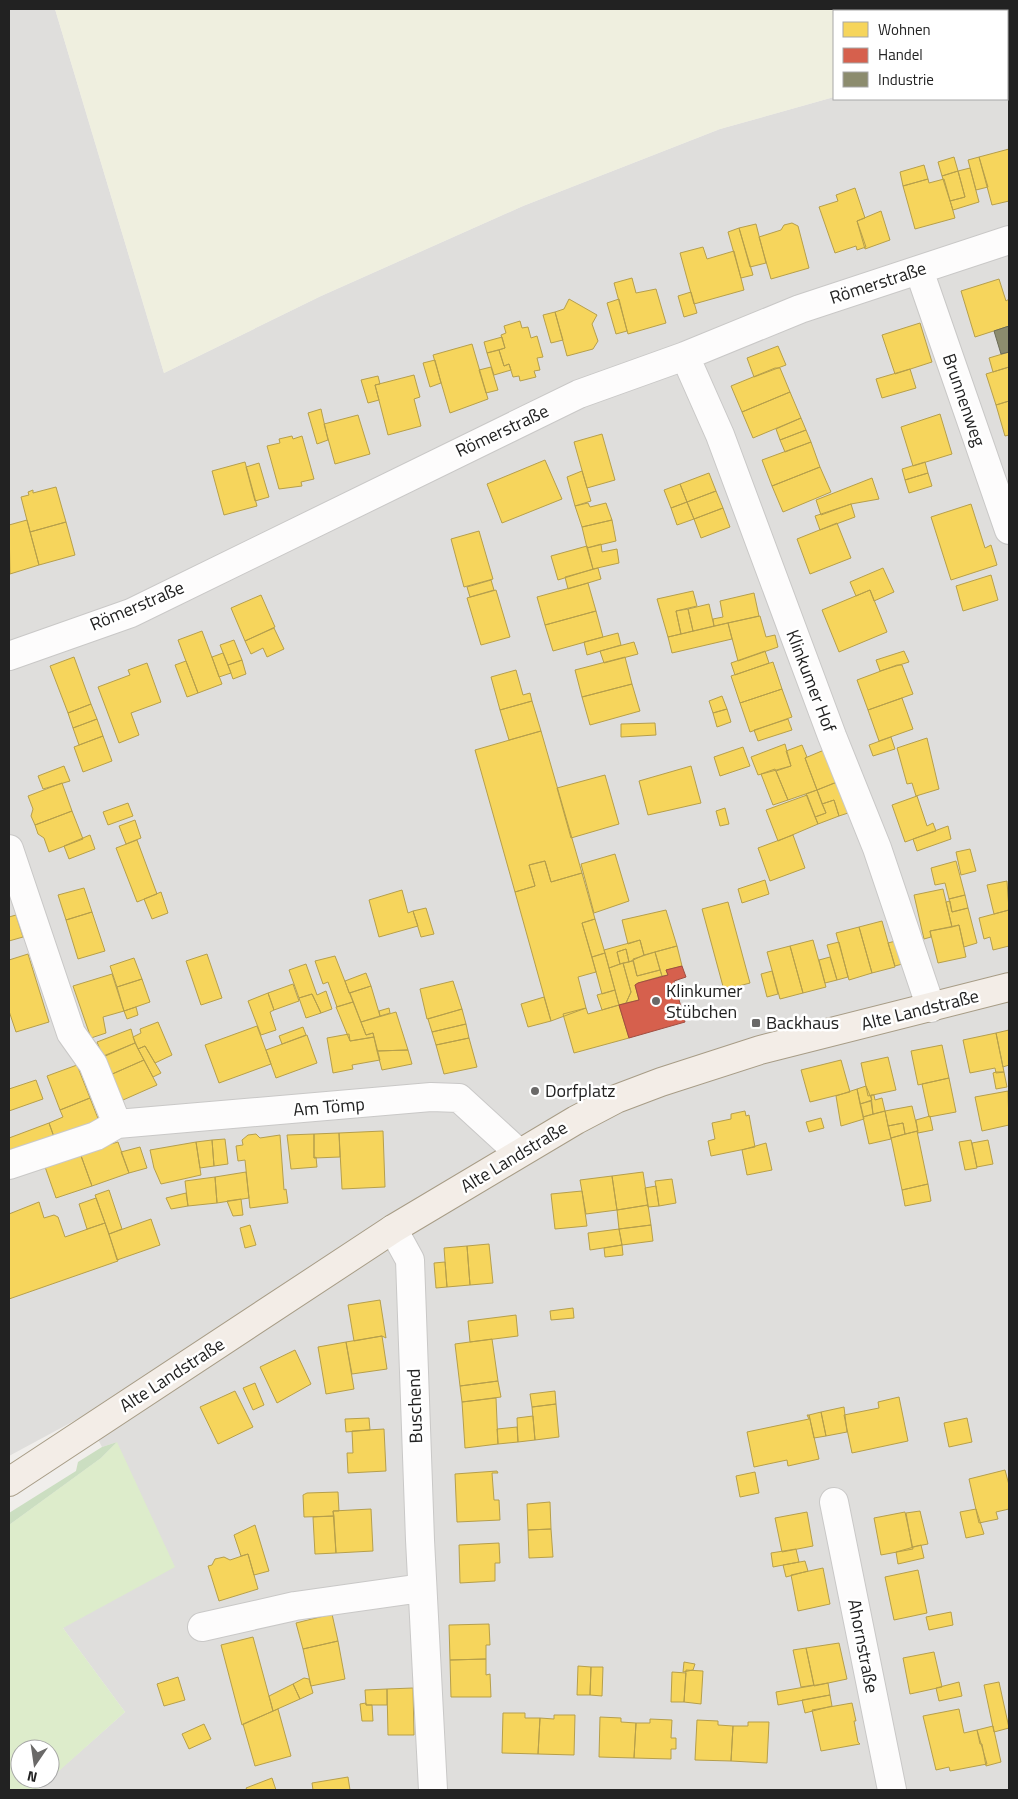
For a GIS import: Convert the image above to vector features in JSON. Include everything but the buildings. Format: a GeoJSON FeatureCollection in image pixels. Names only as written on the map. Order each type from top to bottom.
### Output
{"type":"FeatureCollection","features":[{"type":"Feature","properties":{"kind":"main road","name":"Alte Landstraße"},"geometry":{"type":"LineString","coordinates":[[9,1482],[393,1229],[584,1116],[661,1082],[800,1039],[931,1008],[1009,987]]}},
{"type":"Feature","properties":{"kind":"street","name":"Römerstraße"},"geometry":{"type":"LineString","coordinates":[[9,656],[131,613],[467,447],[579,394],[685,356],[800,309],[1009,240]]}},
{"type":"Feature","properties":{"kind":"street","name":"Brunnenweg"},"geometry":{"type":"LineString","coordinates":[[919,270],[1009,530]]}},
{"type":"Feature","properties":{"kind":"street","name":"Klinkumer Hof"},"geometry":{"type":"LineString","coordinates":[[685,356],[720,435],[832,736],[877,848],[931,1008]]}},
{"type":"Feature","properties":{"kind":"street"},"geometry":{"type":"LineString","coordinates":[[9,849],[71,1033],[93,1064],[117,1124]]}},
{"type":"Feature","properties":{"kind":"street","name":"Am Tömp"},"geometry":{"type":"LineString","coordinates":[[9,1165],[96,1136],[117,1124],[431,1097],[459,1098],[519,1153]]}},
{"type":"Feature","properties":{"kind":"street","name":"Buschend"},"geometry":{"type":"LineString","coordinates":[[393,1229],[410,1260],[422,1588],[433,1790]]}},
{"type":"Feature","properties":{"kind":"street","name":"Ahornstraße"},"geometry":{"type":"LineString","coordinates":[[834,1502],[892,1790]]}},
{"type":"Feature","properties":{"kind":"street"},"geometry":{"type":"LineString","coordinates":[[202,1627],[295,1606],[422,1588]]}},
{"type":"Feature","properties":{"kind":"shaded area"},"geometry":{"type":"Polygon","coordinates":[[[9,9],[55,9],[164,373],[321,296],[523,206],[720,129],[833,97],[833,100],[1008,100],[1008,74],[1009,1790],[37,1790],[60,1789],[60,1770],[125,1712],[63,1628],[117,1442],[102,1447],[85,1415],[9,1456],[9,9]]]}},
{"type":"Feature","properties":{"kind":"green space"},"geometry":{"type":"Polygon","coordinates":[[[55,9],[1009,9],[1009,78],[1008,10],[833,10],[833,97],[720,129],[523,206],[321,296],[164,373],[55,9]]]}},
{"type":"Feature","properties":{"kind":"green space"},"geometry":{"type":"Polygon","coordinates":[[[117,1442],[175,1567],[63,1628],[125,1712],[60,1770],[60,1739],[10,1739],[10,1789],[38,1789],[9,1790],[9,1525],[101,1458],[117,1442]]]}},
{"type":"Feature","properties":{"kind":"green space"},"geometry":{"type":"Polygon","coordinates":[[[117,1442],[101,1458],[9,1525],[9,1513],[76,1471],[78,1462],[102,1447],[117,1442]]]}},
{"type":"Feature","properties":{"kind":"place","name":"Klinkumer Stübchen"},"geometry":{"type":"Point","coordinates":[656,1001]}},
{"type":"Feature","properties":{"kind":"place","name":"Backhaus"},"geometry":{"type":"Point","coordinates":[756,1023]}},
{"type":"Feature","properties":{"kind":"place","name":"Dorfplatz"},"geometry":{"type":"Point","coordinates":[535,1091]}}]}
